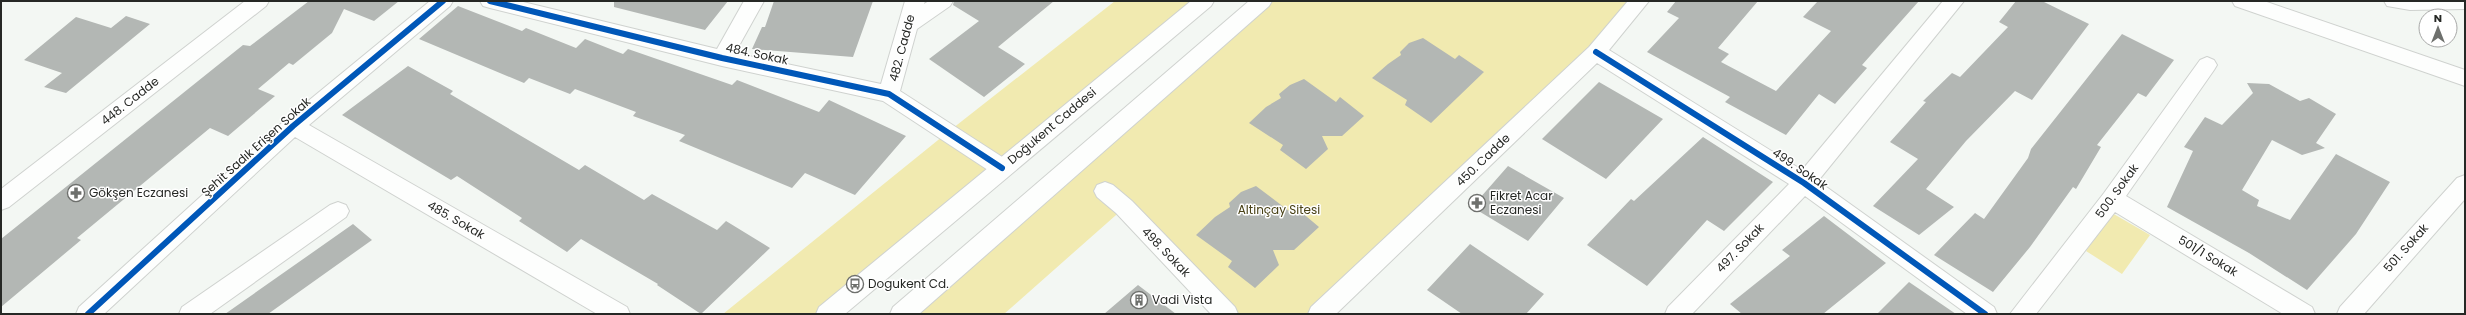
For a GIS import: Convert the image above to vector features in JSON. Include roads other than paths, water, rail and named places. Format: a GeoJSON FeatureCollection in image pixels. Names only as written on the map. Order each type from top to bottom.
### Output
{"type":"FeatureCollection","features":[{"type":"Feature","properties":{"kind":"street","name":"448. Cadde"},"geometry":{"type":"LineString","coordinates":[[1,201],[260,1]]}},
{"type":"Feature","properties":{"kind":"street","name":"Şehit Sadık Erişen Sokak"},"geometry":{"type":"LineString","coordinates":[[88,314],[294,126],[443,1]]}},
{"type":"Feature","properties":{"kind":"street","name":"484. Sokak"},"geometry":{"type":"LineString","coordinates":[[490,1],[722,58],[890,94],[1002,168]]}},
{"type":"Feature","properties":{"kind":"street"},"geometry":{"type":"LineString","coordinates":[[722,58],[754,1]]}},
{"type":"Feature","properties":{"kind":"street","name":"482. Cadde"},"geometry":{"type":"LineString","coordinates":[[890,94],[915,1]]}},
{"type":"Feature","properties":{"kind":"street"},"geometry":{"type":"LineString","coordinates":[[909,25],[943,1]]}},
{"type":"Feature","properties":{"kind":"street","name":"Doğukent Caddesi"},"geometry":{"type":"LineString","coordinates":[[828,314],[1204,1]]}},
{"type":"Feature","properties":{"kind":"street"},"geometry":{"type":"LineString","coordinates":[[902,314],[1262,1]]}},
{"type":"Feature","properties":{"kind":"street","name":"450. Cadde"},"geometry":{"type":"LineString","coordinates":[[1320,314],[1596,52],[1639,1]]}},
{"type":"Feature","properties":{"kind":"street","name":"497. Sokak"},"geometry":{"type":"LineString","coordinates":[[1683,312],[1804,183],[1954,1]]}},
{"type":"Feature","properties":{"kind":"street"},"geometry":{"type":"LineString","coordinates":[[2242,1],[2465,78]]}},
{"type":"Feature","properties":{"kind":"street"},"geometry":{"type":"LineString","coordinates":[[2394,1],[2465,2]]}},
{"type":"Feature","properties":{"kind":"street","name":"499. Sokak"},"geometry":{"type":"LineString","coordinates":[[1596,52],[1804,183],[1985,314]]}},
{"type":"Feature","properties":{"kind":"street","name":"500. Sokak"},"geometry":{"type":"LineString","coordinates":[[2022,314],[2112,199],[2207,65]]}},
{"type":"Feature","properties":{"kind":"street","name":"485. Sokak"},"geometry":{"type":"LineString","coordinates":[[294,126],[618,314]]}},
{"type":"Feature","properties":{"kind":"street","name":"501. Sokak"},"geometry":{"type":"LineString","coordinates":[[2349,314],[2465,184]]}},
{"type":"Feature","properties":{"kind":"street","name":"498. Sokak"},"geometry":{"type":"LineString","coordinates":[[1105,191],[1124,208],[1226,314]]}},
{"type":"Feature","properties":{"kind":"street","name":"501/1 Sokak"},"geometry":{"type":"LineString","coordinates":[[2112,199],[2303,314]]}},
{"type":"Feature","properties":{"kind":"street"},"geometry":{"type":"LineString","coordinates":[[191,314],[338,211]]}},
{"type":"Feature","properties":{"kind":"place","name":"Gökşen Eczanesi"},"geometry":{"type":"Point","coordinates":[76,193]}},
{"type":"Feature","properties":{"kind":"place","name":"Fikret Acar Eczanesi"},"geometry":{"type":"Point","coordinates":[1477,203]}},
{"type":"Feature","properties":{"kind":"place","name":"Dogukent Cd."},"geometry":{"type":"Point","coordinates":[855,284]}},
{"type":"Feature","properties":{"kind":"place","name":"Vadi Vista"},"geometry":{"type":"Point","coordinates":[1139,300]}},
{"type":"Feature","properties":{"kind":"park label","name":"Altinçay Sitesi"},"geometry":{"type":"Point","coordinates":[1279,210]}}]}
